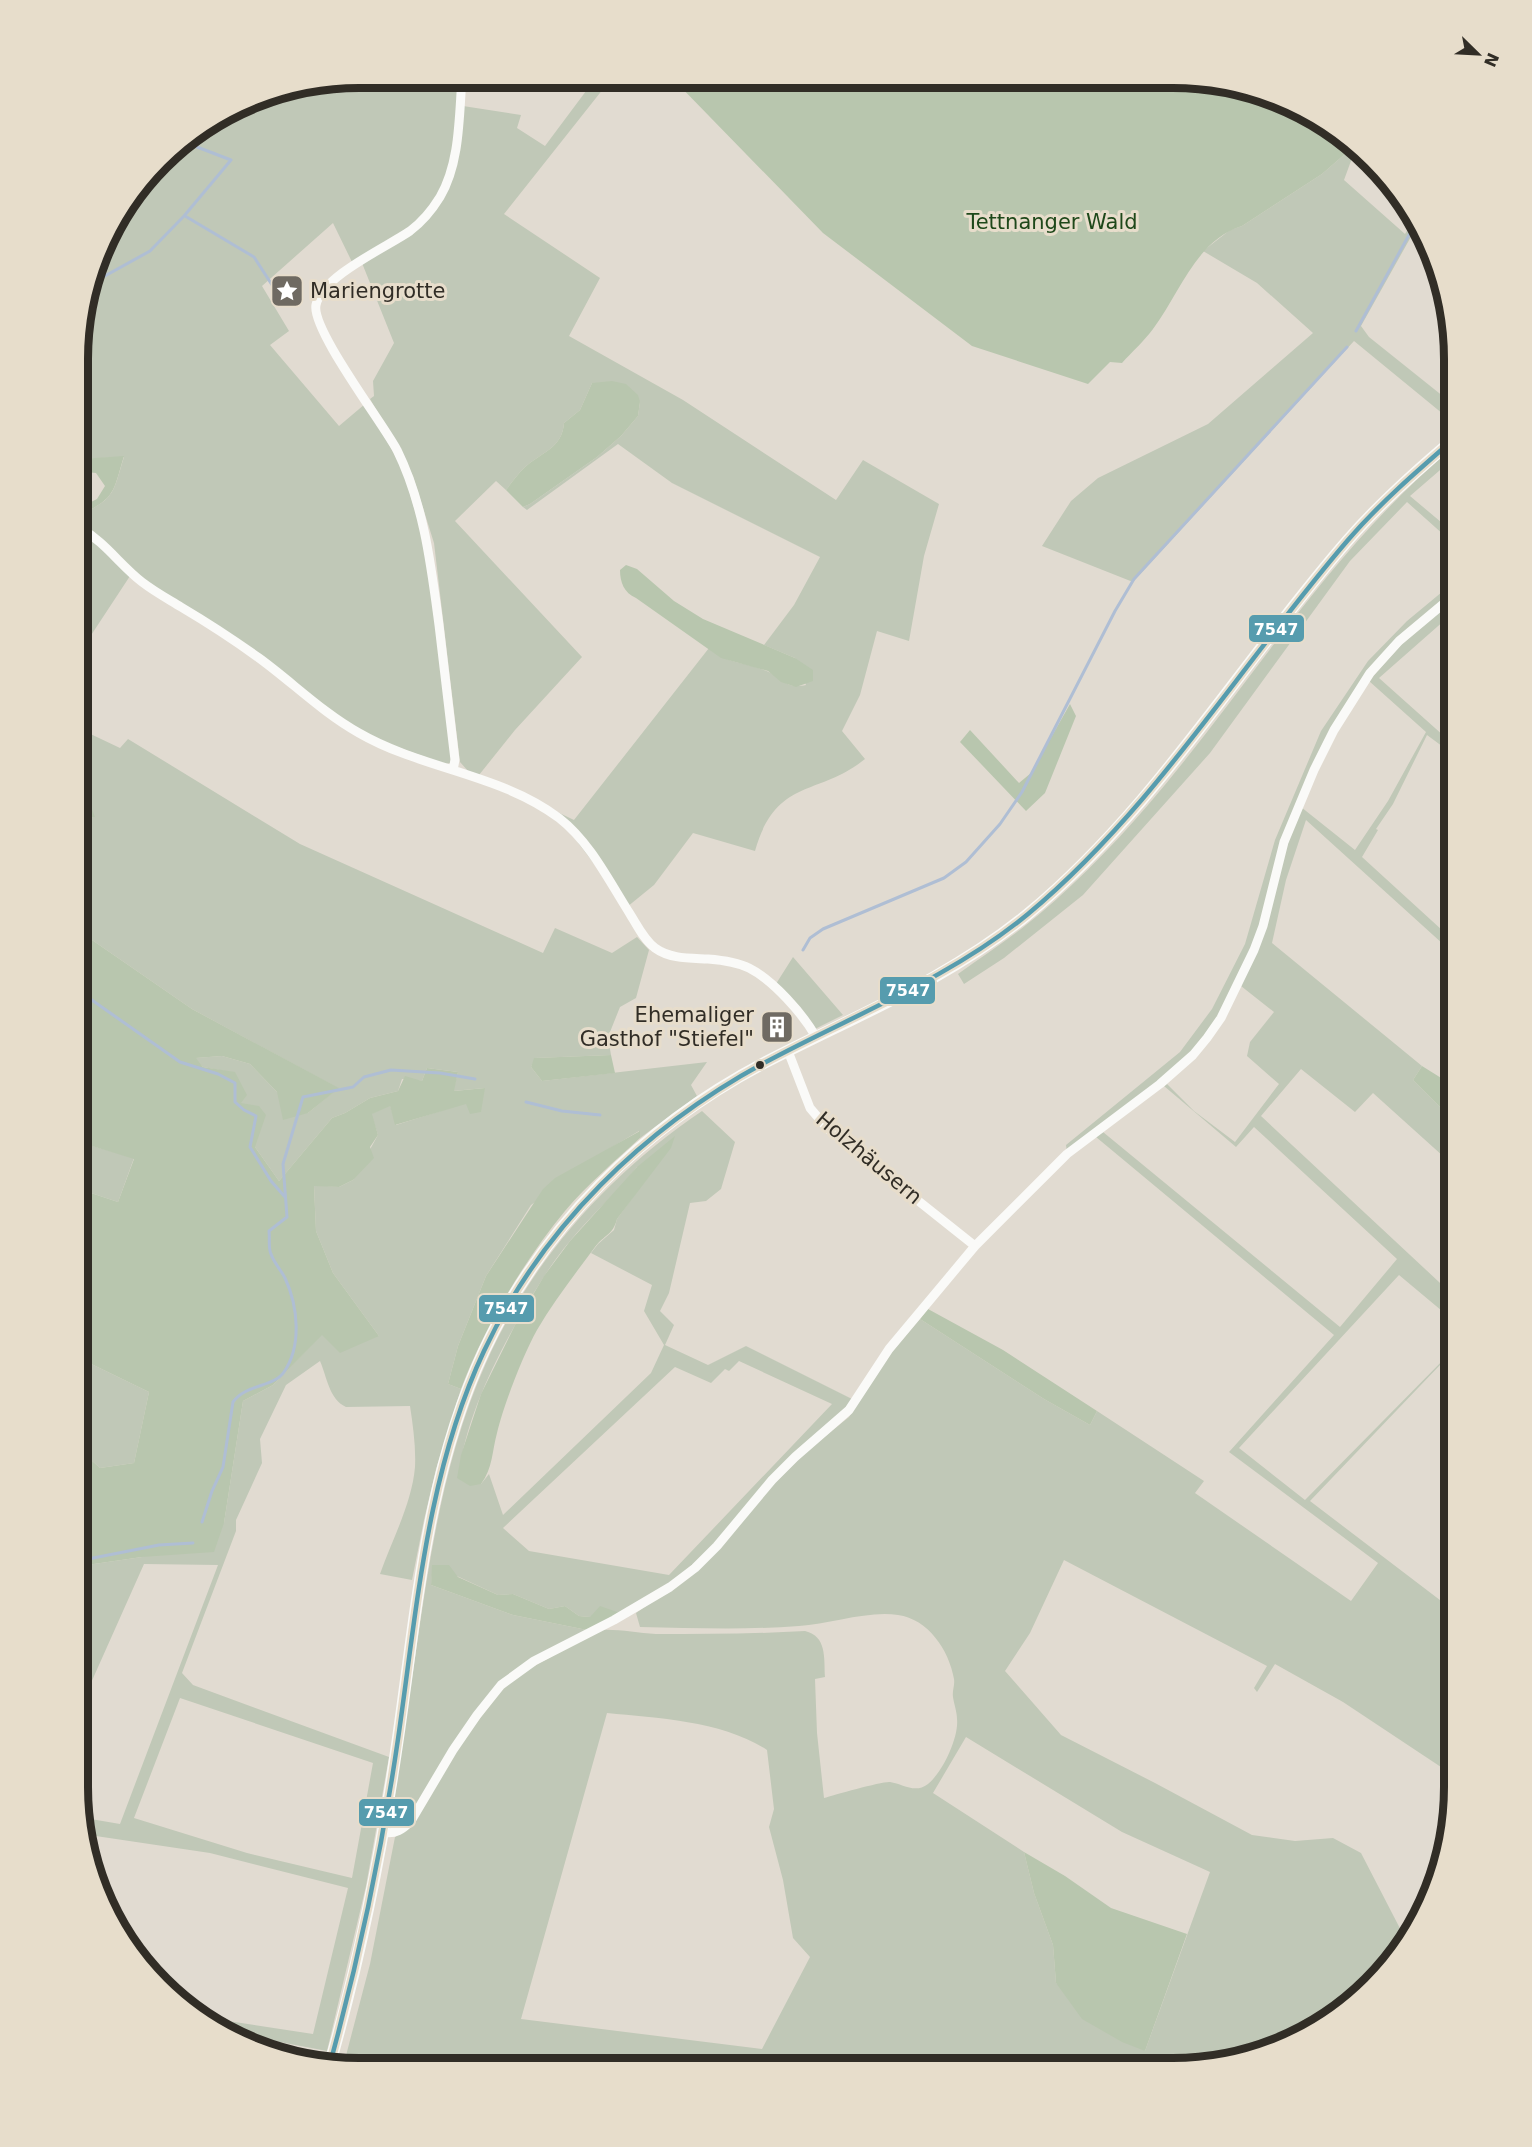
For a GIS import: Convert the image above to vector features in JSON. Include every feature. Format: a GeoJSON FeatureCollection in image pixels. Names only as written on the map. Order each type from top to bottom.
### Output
{"type":"FeatureCollection","features":[{"type":"Feature","properties":{"kind":"main road"},"geometry":{"type":"LineString","coordinates":[[332,2057],[355,1967],[383,1832],[419,1587],[436,1495],[463,1402],[486,1347],[529,1272],[580,1205],[623,1163],[674,1120],[730,1083],[788,1051],[895,1000],[958,965],[1026,915],[1066,881],[1113,834],[1156,784],[1301,597],[1350,538],[1418,469],[1444,447]]}},
{"type":"Feature","properties":{"kind":"street"},"geometry":{"type":"LineString","coordinates":[[453,770],[455,760],[429,546],[412,487],[405,467],[388,434],[322,333],[316,318],[316,304],[328,287],[357,262],[411,231],[425,218],[440,196],[449,179],[452,166],[458,133],[461,88]]}},
{"type":"Feature","properties":{"kind":"street"},"geometry":{"type":"LineString","coordinates":[[88,533],[99,540],[152,590],[232,640],[357,732],[409,756],[453,770],[549,811],[572,829],[588,849],[640,930],[654,947],[668,954],[731,963],[750,969],[775,988],[810,1027],[816,1037]]}},
{"type":"Feature","properties":{"kind":"street"},"geometry":{"type":"LineString","coordinates":[[383,1832],[393,1833],[411,1821],[459,1741],[501,1685],[534,1661],[614,1620],[670,1587],[695,1568],[717,1546],[772,1480],[849,1410],[889,1349],[975,1246],[1067,1154],[1160,1084],[1193,1055],[1221,1018],[1254,950],[1263,926],[1284,842],[1305,789],[1334,730],[1370,673],[1399,641],[1444,603]]}},
{"type":"Feature","properties":{"kind":"street","name":"Holzhäusern"},"geometry":{"type":"LineString","coordinates":[[788,1051],[810,1108],[828,1129],[975,1246]]}},
{"type":"Feature","properties":{"kind":"green space"},"geometry":{"type":"Polygon","coordinates":[[[360,88],[464,88],[463,106],[521,115],[517,128],[545,146],[588,88],[604,88],[504,214],[600,278],[569,336],[683,400],[836,500],[863,460],[939,504],[924,556],[909,641],[877,631],[860,695],[842,731],[865,759],[848,771],[787,799],[774,811],[764,827],[755,851],[693,833],[654,885],[627,907],[553,810],[574,820],[709,648],[730,660],[770,673],[793,686],[806,685],[795,658],[764,645],[794,605],[820,557],[672,483],[618,444],[527,510],[523,507],[597,457],[621,436],[638,416],[640,402],[592,383],[580,410],[564,423],[555,444],[524,468],[506,490],[496,481],[455,521],[582,657],[515,730],[479,775],[468,771],[460,762],[434,543],[413,476],[370,399],[374,396],[373,381],[394,343],[362,263],[352,262],[333,223],[262,286],[289,331],[270,345],[339,426],[365,404],[402,467],[426,548],[452,753],[450,763],[444,764],[365,735],[149,586],[88,535],[88,511],[101,504],[111,493],[124,457],[88,459],[89,342],[98,289],[116,240],[134,209],[168,168],[209,134],[256,109],[307,94],[360,88]]]}},
{"type":"Feature","properties":{"kind":"green space","name":"Tettnanger Wald"},"geometry":{"type":"Polygon","coordinates":[[[682,88],[1190,89],[1243,98],[1276,109],[1323,134],[1347,153],[1322,174],[1212,243],[1190,269],[1163,315],[1146,338],[1122,363],[1110,362],[1088,384],[972,346],[823,233],[682,88]]]}},
{"type":"Feature","properties":{"kind":"green space"},"geometry":{"type":"Polygon","coordinates":[[[1347,153],[1352,157],[1344,180],[1405,234],[1409,228],[1413,234],[1361,326],[1369,337],[1444,397],[1444,415],[1354,341],[1133,582],[1042,546],[1071,501],[1098,478],[1208,424],[1313,333],[1257,283],[1203,251],[1230,230],[1242,226],[1322,174],[1347,153]]]}},
{"type":"Feature","properties":{"kind":"green space"},"geometry":{"type":"Polygon","coordinates":[[[612,381],[626,384],[638,395],[640,402],[638,416],[621,436],[597,457],[523,507],[506,490],[524,468],[555,444],[564,423],[580,410],[592,383],[612,381]]]}},
{"type":"Feature","properties":{"kind":"green space"},"geometry":{"type":"Polygon","coordinates":[[[124,456],[111,493],[101,504],[88,511],[88,504],[97,499],[105,486],[96,473],[88,472],[88,458],[124,456]]]}},
{"type":"Feature","properties":{"kind":"green space"},"geometry":{"type":"Polygon","coordinates":[[[1444,456],[1444,467],[1410,496],[1444,525],[1444,535],[1407,502],[1350,561],[1210,753],[1083,895],[1004,958],[964,984],[958,974],[1038,915],[1119,838],[1185,760],[1330,573],[1410,486],[1444,456]]]}},
{"type":"Feature","properties":{"kind":"green space"},"geometry":{"type":"Polygon","coordinates":[[[88,536],[130,576],[88,640],[88,536]]]}},
{"type":"Feature","properties":{"kind":"green space"},"geometry":{"type":"Polygon","coordinates":[[[626,565],[637,569],[674,601],[703,619],[795,658],[813,670],[813,681],[796,687],[781,682],[768,671],[721,658],[628,593],[620,574],[620,570],[626,565]]]}},
{"type":"Feature","properties":{"kind":"green space"},"geometry":{"type":"Polygon","coordinates":[[[1444,590],[1444,601],[1364,676],[1302,789],[1266,908],[1252,945],[1220,1014],[1186,1059],[1067,1152],[1066,1145],[1180,1052],[1212,1009],[1245,944],[1275,840],[1321,731],[1368,661],[1407,621],[1444,590]]]}},
{"type":"Feature","properties":{"kind":"green space"},"geometry":{"type":"Polygon","coordinates":[[[1444,607],[1444,621],[1379,678],[1444,736],[1444,748],[1427,735],[1393,804],[1376,829],[1378,830],[1362,857],[1444,932],[1444,945],[1306,820],[1286,880],[1272,943],[1422,1066],[1413,1080],[1444,1111],[1444,1157],[1373,1093],[1355,1112],[1301,1069],[1261,1116],[1444,1287],[1444,1313],[1399,1275],[1239,1448],[1305,1500],[1444,1359],[1444,1369],[1440,1365],[1310,1501],[1444,1603],[1444,1769],[1343,1702],[1275,1664],[1257,1692],[1254,1688],[1267,1666],[1064,1560],[1030,1633],[1005,1671],[1061,1735],[1252,1835],[1295,1841],[1333,1838],[1361,1853],[1402,1932],[1398,1938],[1364,1979],[1323,2013],[1292,2031],[1260,2044],[1208,2056],[1190,2058],[345,2058],[370,1964],[395,1837],[411,1826],[461,1743],[505,1686],[518,1675],[600,1630],[656,1634],[805,1631],[812,1634],[821,1643],[825,1662],[825,1677],[815,1679],[817,1733],[824,1798],[886,1782],[918,1788],[928,1784],[934,1778],[953,1744],[957,1726],[953,1695],[954,1679],[942,1647],[928,1629],[919,1623],[898,1615],[875,1614],[811,1625],[779,1627],[640,1627],[636,1613],[697,1570],[766,1492],[807,1451],[849,1417],[891,1353],[920,1319],[1044,1399],[1090,1425],[1097,1411],[1204,1481],[1195,1493],[1351,1601],[1378,1563],[1229,1452],[1334,1335],[1096,1137],[1103,1132],[1340,1327],[1397,1259],[1254,1127],[1236,1147],[1164,1086],[1167,1084],[1194,1111],[1235,1142],[1279,1084],[1247,1056],[1250,1042],[1274,1012],[1241,986],[1297,816],[1301,807],[1355,850],[1388,801],[1426,732],[1369,681],[1400,646],[1444,607]],[[607,1713],[521,2019],[762,2049],[810,1957],[793,1938],[783,1880],[769,1827],[774,1809],[767,1750],[731,1733],[690,1722],[607,1713]],[[966,1737],[933,1793],[1024,1852],[1034,1893],[1053,1945],[1056,1983],[1145,2051],[1210,1872],[1122,1832],[966,1737]]]}},
{"type":"Feature","properties":{"kind":"green space"},"geometry":{"type":"Polygon","coordinates":[[[1070,704],[1076,716],[1045,793],[1026,811],[960,742],[970,730],[1019,783],[1031,773],[1070,704]]]}},
{"type":"Feature","properties":{"kind":"green space"},"geometry":{"type":"Polygon","coordinates":[[[88,733],[120,748],[128,739],[300,844],[543,953],[555,928],[612,953],[637,937],[649,950],[636,998],[620,1007],[608,1037],[611,1055],[535,1058],[531,1067],[542,1081],[707,1062],[691,1085],[697,1096],[640,1138],[639,1131],[607,1150],[531,1205],[486,1276],[458,1346],[448,1384],[461,1389],[436,1469],[412,1580],[380,1574],[406,1508],[413,1481],[415,1452],[410,1406],[346,1407],[332,1393],[320,1361],[286,1385],[260,1439],[262,1463],[236,1520],[236,1531],[182,1673],[193,1685],[389,1757],[366,1886],[327,2051],[269,2040],[268,2043],[220,2020],[313,2034],[348,1888],[210,1853],[93,1836],[91,1819],[120,1824],[218,1565],[144,1564],[88,1690],[88,1565],[142,1557],[224,1523],[243,1401],[273,1385],[322,1334],[379,1336],[333,1273],[316,1231],[314,1185],[339,1187],[353,1180],[378,1135],[371,1114],[390,1105],[396,1125],[466,1103],[485,1088],[453,1091],[458,1072],[427,1068],[422,1081],[402,1079],[398,1091],[370,1098],[332,1118],[279,1181],[255,1147],[240,1103],[235,1073],[203,1067],[195,1058],[222,1056],[250,1064],[277,1092],[308,1113],[338,1088],[192,1009],[88,937],[88,818],[94,817],[88,799],[88,733]],[[180,1698],[134,1818],[247,1853],[352,1878],[373,1763],[180,1698]]]}},
{"type":"Feature","properties":{"kind":"green space"},"geometry":{"type":"Polygon","coordinates":[[[88,799],[95,817],[88,818],[88,799]]]}},
{"type":"Feature","properties":{"kind":"green space"},"geometry":{"type":"Polygon","coordinates":[[[88,937],[192,1009],[339,1088],[308,1113],[283,1120],[277,1092],[250,1064],[222,1056],[196,1058],[203,1067],[235,1072],[247,1095],[241,1103],[259,1106],[266,1115],[255,1147],[279,1181],[332,1118],[370,1098],[398,1091],[405,1076],[422,1081],[427,1068],[458,1072],[454,1091],[485,1088],[481,1112],[470,1114],[466,1104],[395,1125],[390,1106],[372,1114],[378,1135],[370,1147],[374,1158],[353,1180],[339,1187],[314,1186],[316,1231],[333,1273],[379,1336],[340,1353],[322,1335],[273,1385],[243,1401],[224,1523],[214,1552],[142,1557],[88,1565],[88,1457],[100,1468],[134,1463],[149,1392],[88,1362],[88,1192],[118,1202],[134,1159],[88,1145],[88,937]]]}},
{"type":"Feature","properties":{"kind":"green space"},"geometry":{"type":"Polygon","coordinates":[[[793,957],[843,1015],[809,1032],[774,987],[793,957]]]}},
{"type":"Feature","properties":{"kind":"green space"},"geometry":{"type":"Polygon","coordinates":[[[611,1055],[615,1073],[542,1081],[531,1067],[534,1058],[611,1055]]]}},
{"type":"Feature","properties":{"kind":"green space"},"geometry":{"type":"Polygon","coordinates":[[[1422,1066],[1444,1080],[1444,1111],[1413,1080],[1422,1066]]]}},
{"type":"Feature","properties":{"kind":"green space"},"geometry":{"type":"Polygon","coordinates":[[[702,1111],[735,1142],[721,1189],[706,1201],[690,1203],[669,1293],[660,1311],[674,1325],[665,1345],[708,1365],[746,1346],[854,1400],[718,1542],[668,1586],[620,1613],[590,1617],[579,1616],[565,1606],[549,1609],[513,1594],[498,1595],[433,1565],[431,1585],[513,1615],[587,1630],[500,1682],[414,1812],[401,1825],[390,1829],[434,1536],[450,1466],[472,1397],[505,1325],[550,1254],[605,1191],[635,1162],[702,1111]],[[637,1167],[578,1231],[546,1274],[502,1349],[474,1412],[467,1433],[458,1478],[481,1484],[489,1474],[503,1515],[651,1373],[664,1345],[644,1311],[652,1285],[591,1253],[614,1230],[617,1219],[641,1186],[637,1167]],[[739,1361],[729,1371],[725,1369],[711,1383],[675,1367],[503,1528],[529,1551],[669,1575],[832,1404],[739,1361]]]}},
{"type":"Feature","properties":{"kind":"green space"},"geometry":{"type":"Polygon","coordinates":[[[640,1131],[640,1138],[574,1201],[534,1252],[493,1319],[461,1389],[448,1384],[458,1346],[486,1276],[543,1189],[555,1178],[640,1131]]]}},
{"type":"Feature","properties":{"kind":"green space"},"geometry":{"type":"Polygon","coordinates":[[[675,1136],[671,1148],[617,1219],[611,1232],[598,1243],[572,1277],[537,1330],[509,1394],[488,1472],[481,1484],[470,1486],[457,1478],[461,1455],[481,1394],[515,1325],[544,1276],[570,1241],[637,1167],[675,1136]]]}},
{"type":"Feature","properties":{"kind":"green space"},"geometry":{"type":"Polygon","coordinates":[[[88,1145],[134,1158],[118,1202],[88,1192],[88,1145]]]}},
{"type":"Feature","properties":{"kind":"green space"},"geometry":{"type":"Polygon","coordinates":[[[928,1309],[1003,1350],[1097,1411],[1090,1425],[1044,1399],[920,1319],[928,1309]]]}},
{"type":"Feature","properties":{"kind":"green space"},"geometry":{"type":"Polygon","coordinates":[[[88,1362],[149,1392],[134,1463],[100,1468],[88,1457],[88,1362]]]}},
{"type":"Feature","properties":{"kind":"green space"},"geometry":{"type":"Polygon","coordinates":[[[432,1565],[449,1565],[458,1577],[498,1595],[513,1594],[549,1609],[565,1606],[579,1616],[590,1617],[600,1606],[620,1613],[587,1630],[513,1615],[431,1585],[432,1565]]]}},
{"type":"Feature","properties":{"kind":"green space"},"geometry":{"type":"Polygon","coordinates":[[[1024,1852],[1065,1876],[1111,1908],[1187,1934],[1145,2051],[1122,2042],[1082,2019],[1056,1983],[1053,1945],[1034,1893],[1024,1852]]]}},
{"type":"Feature","properties":{"kind":"waterway"},"geometry":{"type":"LineString","coordinates":[[101,278],[150,251],[184,216],[231,160],[194,146]]}},
{"type":"Feature","properties":{"kind":"waterway"},"geometry":{"type":"LineString","coordinates":[[185,216],[254,257],[274,288],[275,304]]}},
{"type":"Feature","properties":{"kind":"waterway"},"geometry":{"type":"LineString","coordinates":[[1356,331],[1411,231]]}},
{"type":"Feature","properties":{"kind":"waterway"},"geometry":{"type":"LineString","coordinates":[[803,950],[810,938],[823,929],[944,878],[966,862],[1000,824],[1022,792],[1115,611],[1134,579],[1347,347]]}},
{"type":"Feature","properties":{"kind":"waterway"},"geometry":{"type":"LineString","coordinates":[[88,997],[180,1062],[218,1074],[235,1083],[235,1102],[256,1116],[250,1147],[271,1181],[285,1197]]}},
{"type":"Feature","properties":{"kind":"waterway"},"geometry":{"type":"LineString","coordinates":[[202,1522],[223,1467],[233,1402],[245,1392],[279,1377],[290,1362],[294,1350],[296,1326],[293,1301],[285,1278],[270,1252],[269,1231],[287,1217],[283,1164],[303,1097],[353,1087],[364,1077],[391,1070],[440,1073],[475,1079]]}},
{"type":"Feature","properties":{"kind":"waterway"},"geometry":{"type":"LineString","coordinates":[[526,1102],[562,1111],[600,1115]]}},
{"type":"Feature","properties":{"kind":"waterway"},"geometry":{"type":"LineString","coordinates":[[88,1559],[159,1545],[193,1543]]}},
{"type":"Feature","properties":{"kind":"transit line","name":"7547"},"geometry":{"type":"LineString","coordinates":[[332,2057],[360,1945],[377,1863],[427,1541],[449,1444],[484,1351],[535,1263],[566,1223],[601,1185],[638,1150],[678,1118],[720,1089],[764,1063],[900,995],[966,958],[1028,914],[1074,873],[1157,782],[1309,587],[1360,526],[1444,448]]}},
{"type":"Feature","properties":{"kind":"place","name":"Mariengrotte"},"geometry":{"type":"Point","coordinates":[287,291]}},
{"type":"Feature","properties":{"kind":"place","name":"Ehemaliger Gasthof \"Stiefel\""},"geometry":{"type":"Point","coordinates":[777,1027]}}]}
